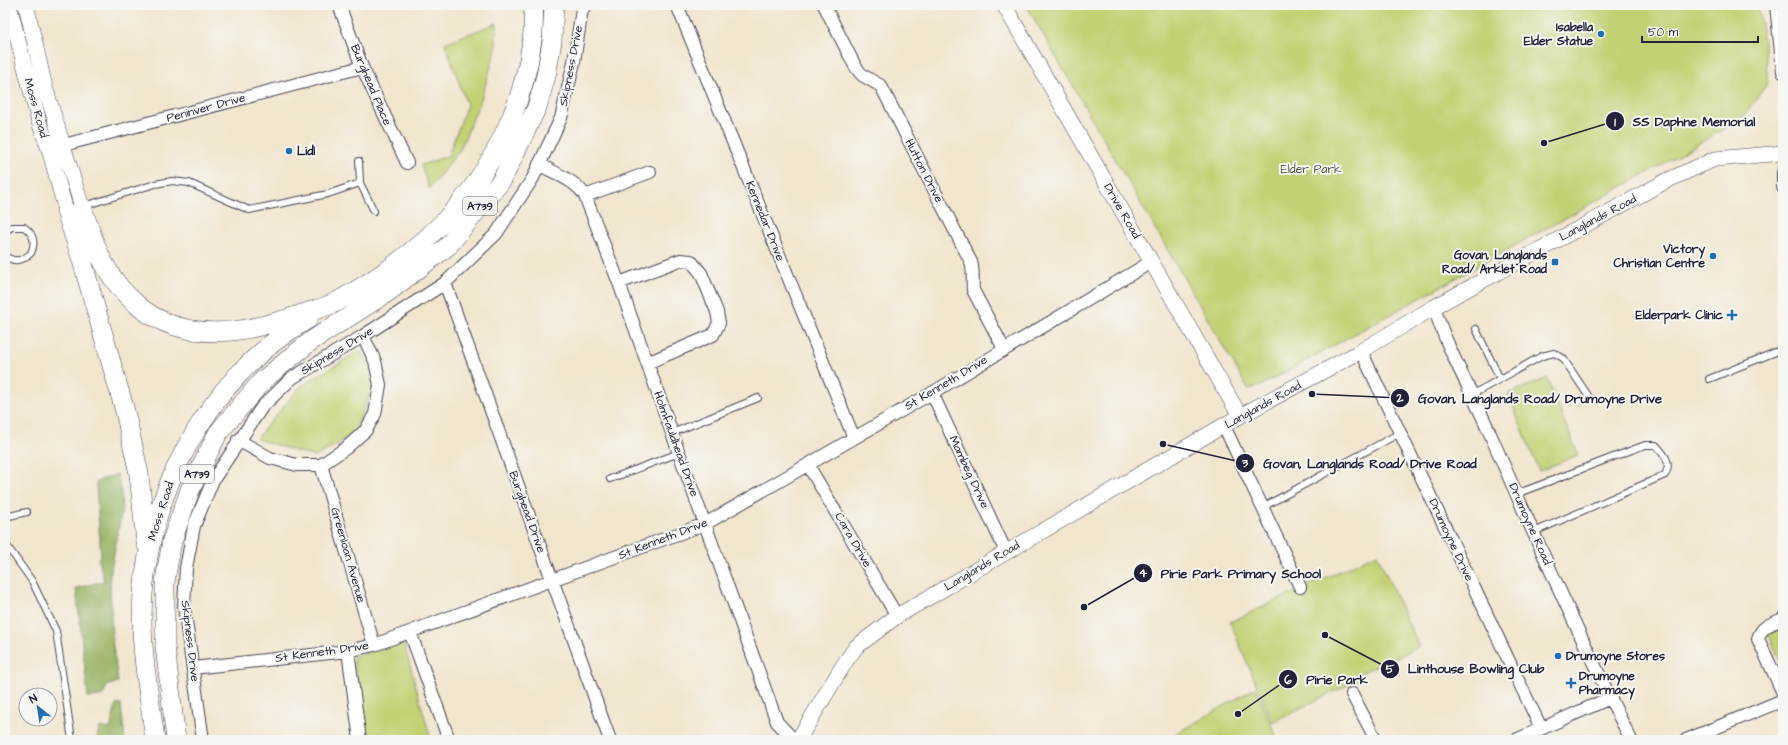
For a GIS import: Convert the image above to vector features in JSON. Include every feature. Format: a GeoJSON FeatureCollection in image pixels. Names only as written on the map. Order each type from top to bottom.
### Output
{"type":"FeatureCollection","features":[{"type":"Feature","properties":{"kind":"main road","name":"A739"},"geometry":{"type":"LineString","coordinates":[[337,302],[414,250],[459,205],[482,173],[500,144],[514,111],[526,74],[532,40],[534,5]]}},
{"type":"Feature","properties":{"kind":"main road","name":"Moss Road"},"geometry":{"type":"LineString","coordinates":[[176,740],[165,646],[165,581],[172,541],[190,490],[218,433],[262,381],[311,341],[388,292],[448,246],[502,180],[538,106],[546,76],[552,41],[554,5]]}},
{"type":"Feature","properties":{"kind":"main road"},"geometry":{"type":"LineString","coordinates":[[74,209],[113,280],[141,308],[166,323],[188,329],[228,332],[256,328],[337,302]]}},
{"type":"Feature","properties":{"kind":"main road"},"geometry":{"type":"LineString","coordinates":[[74,209],[81,257],[125,411],[139,474],[147,556]]}},
{"type":"Feature","properties":{"kind":"main road","name":"Moss Road"},"geometry":{"type":"LineString","coordinates":[[155,740],[142,637],[143,590],[147,556],[162,503],[178,463],[194,434],[234,379],[258,356],[287,332],[337,302]]}},
{"type":"Feature","properties":{"kind":"street","name":"Moss Road"},"geometry":{"type":"LineString","coordinates":[[9,5],[38,122],[55,147],[74,209]]}},
{"type":"Feature","properties":{"kind":"street"},"geometry":{"type":"LineString","coordinates":[[26,5],[45,87],[55,147]]}},
{"type":"Feature","properties":{"kind":"street","name":"Burghead Place"},"geometry":{"type":"LineString","coordinates":[[339,5],[362,67],[388,126],[407,164]]}},
{"type":"Feature","properties":{"kind":"street","name":"Skipness Drive"},"geometry":{"type":"LineString","coordinates":[[203,740],[184,607],[186,568],[194,526],[213,480],[238,440],[262,407],[292,378],[362,336],[445,283],[496,234],[533,178],[560,118],[574,62],[582,9],[586,5]]}},
{"type":"Feature","properties":{"kind":"street","name":"Kennedar Drive"},"geometry":{"type":"LineString","coordinates":[[677,5],[854,438]]}},
{"type":"Feature","properties":{"kind":"street","name":"Hutton Drive"},"geometry":{"type":"LineString","coordinates":[[824,5],[855,66],[862,75],[881,86],[971,262],[973,269],[973,290],[1004,349]]}},
{"type":"Feature","properties":{"kind":"street","name":"Drive Road"},"geometry":{"type":"LineString","coordinates":[[1004,5],[1240,416]]}},
{"type":"Feature","properties":{"kind":"street"},"geometry":{"type":"LineString","coordinates":[[1776,5],[1781,32],[1783,72]]}},
{"type":"Feature","properties":{"kind":"street","name":"Peninver Drive"},"geometry":{"type":"LineString","coordinates":[[55,147],[362,67]]}},
{"type":"Feature","properties":{"kind":"street","name":"Langlands Road"},"geometry":{"type":"LineString","coordinates":[[798,740],[856,647],[897,616],[1240,416],[1361,351],[1434,307],[1668,180],[1714,159],[1783,153]]}},
{"type":"Feature","properties":{"kind":"street","name":"Holmfauldhead Drive"},"geometry":{"type":"LineString","coordinates":[[539,164],[582,189],[619,283],[777,722],[794,740]]}},
{"type":"Feature","properties":{"kind":"street"},"geometry":{"type":"LineString","coordinates":[[585,196],[650,172]]}},
{"type":"Feature","properties":{"kind":"street"},"geometry":{"type":"LineString","coordinates":[[1783,173],[1783,187]]}},
{"type":"Feature","properties":{"kind":"street"},"geometry":{"type":"LineString","coordinates":[[619,283],[680,260],[691,261],[701,273],[717,312],[719,323],[713,335],[647,363]]}},
{"type":"Feature","properties":{"kind":"street","name":"St Kenneth Drive"},"geometry":{"type":"LineString","coordinates":[[193,668],[348,651],[374,645],[705,524],[932,393],[1151,262]]}},
{"type":"Feature","properties":{"kind":"street","name":"Burghead Drive"},"geometry":{"type":"LineString","coordinates":[[445,283],[610,740]]}},
{"type":"Feature","properties":{"kind":"street","name":"Drumoyne Road"},"geometry":{"type":"LineString","coordinates":[[1434,307],[1441,329],[1473,394],[1516,494],[1610,698],[1631,740]]}},
{"type":"Feature","properties":{"kind":"street"},"geometry":{"type":"LineString","coordinates":[[238,440],[270,458],[297,465],[321,465],[346,448],[366,430],[375,414],[380,385],[375,361],[362,336]]}},
{"type":"Feature","properties":{"kind":"street","name":"Drumoyne Drive"},"geometry":{"type":"LineString","coordinates":[[1361,351],[1540,728]]}},
{"type":"Feature","properties":{"kind":"street","name":"Mambeg Drive"},"geometry":{"type":"LineString","coordinates":[[932,393],[1006,552]]}},
{"type":"Feature","properties":{"kind":"street"},"geometry":{"type":"LineString","coordinates":[[1224,426],[1300,587]]}},
{"type":"Feature","properties":{"kind":"street","name":"Greenloan Avenue"},"geometry":{"type":"LineString","coordinates":[[321,465],[374,645]]}},
{"type":"Feature","properties":{"kind":"street","name":"Cara Drive"},"geometry":{"type":"LineString","coordinates":[[808,465],[897,616]]}},
{"type":"Feature","properties":{"kind":"street"},"geometry":{"type":"LineString","coordinates":[[1783,619],[1766,626],[1760,632],[1758,639],[1783,693]]}},
{"type":"Feature","properties":{"kind":"street"},"geometry":{"type":"LineString","coordinates":[[410,632],[449,740]]}},
{"type":"Feature","properties":{"kind":"street"},"geometry":{"type":"LineString","coordinates":[[348,651],[360,740]]}},
{"type":"Feature","properties":{"kind":"street"},"geometry":{"type":"LineString","coordinates":[[1352,694],[1376,740]]}},
{"type":"Feature","properties":{"kind":"street"},"geometry":{"type":"LineString","coordinates":[[1516,740],[1610,698]]}},
{"type":"Feature","properties":{"kind":"street"},"geometry":{"type":"LineString","coordinates":[[1686,740],[1783,700]]}},
{"type":"Feature","properties":{"kind":"lane"},"geometry":{"type":"LineString","coordinates":[[359,161],[360,183],[374,212]]}},
{"type":"Feature","properties":{"kind":"lane"},"geometry":{"type":"LineString","coordinates":[[74,209],[155,184],[172,181],[189,183],[249,210],[328,194],[360,183]]}},
{"type":"Feature","properties":{"kind":"lane"},"geometry":{"type":"LineString","coordinates":[[5,231],[12,227],[24,227],[33,236],[34,242],[31,253],[22,260],[16,261],[5,256]]}},
{"type":"Feature","properties":{"kind":"lane"},"geometry":{"type":"LineString","coordinates":[[1476,329],[1500,379]]}},
{"type":"Feature","properties":{"kind":"lane"},"geometry":{"type":"LineString","coordinates":[[1709,379],[1783,349]]}},
{"type":"Feature","properties":{"kind":"lane"},"geometry":{"type":"LineString","coordinates":[[1473,394],[1542,356],[1554,353],[1563,358],[1591,400]]}},
{"type":"Feature","properties":{"kind":"lane"},"geometry":{"type":"LineString","coordinates":[[672,433],[758,398]]}},
{"type":"Feature","properties":{"kind":"lane"},"geometry":{"type":"LineString","coordinates":[[1263,507],[1400,433]]}},
{"type":"Feature","properties":{"kind":"lane"},"geometry":{"type":"LineString","coordinates":[[1516,494],[1645,445],[1656,445],[1669,462],[1666,475],[1534,532]]}},
{"type":"Feature","properties":{"kind":"lane"},"geometry":{"type":"LineString","coordinates":[[610,478],[679,453]]}},
{"type":"Feature","properties":{"kind":"lane"},"geometry":{"type":"LineString","coordinates":[[5,517],[27,512]]}},
{"type":"Feature","properties":{"kind":"lane"},"geometry":{"type":"LineString","coordinates":[[5,543],[32,581],[56,631],[72,740]]}},
{"type":"Feature","properties":{"kind":"green space","name":"Elder Park"},"geometry":{"type":"Polygon","coordinates":[[[1026,5],[1758,5],[1765,49],[1768,83],[1741,119],[1667,162],[1260,386],[1248,389],[1026,5]]]}},
{"type":"Feature","properties":{"kind":"green space"},"geometry":{"type":"Polygon","coordinates":[[[497,23],[496,49],[481,99],[460,150],[429,189],[421,165],[448,156],[467,105],[445,43],[497,23]]]}},
{"type":"Feature","properties":{"kind":"green space"},"geometry":{"type":"Polygon","coordinates":[[[360,350],[377,378],[353,435],[315,457],[256,439],[300,387],[360,350]]]}},
{"type":"Feature","properties":{"kind":"green space"},"geometry":{"type":"Polygon","coordinates":[[[1547,378],[1578,455],[1539,471],[1508,394],[1547,378]]]}},
{"type":"Feature","properties":{"kind":"green space"},"geometry":{"type":"Polygon","coordinates":[[[117,474],[121,491],[122,510],[110,576],[112,639],[118,682],[107,686],[103,695],[88,698],[76,588],[104,581],[98,558],[101,558],[96,484],[98,481],[117,474]]]}},
{"type":"Feature","properties":{"kind":"green space"},"geometry":{"type":"Polygon","coordinates":[[[1377,554],[1419,647],[1358,674],[1360,679],[1272,722],[1230,622],[1377,554]]]}},
{"type":"Feature","properties":{"kind":"green space"},"geometry":{"type":"Polygon","coordinates":[[[1783,627],[1783,668],[1768,633],[1783,627]]]}},
{"type":"Feature","properties":{"kind":"green space"},"geometry":{"type":"Polygon","coordinates":[[[403,641],[431,740],[365,740],[353,657],[403,641]]]}},
{"type":"Feature","properties":{"kind":"green space"},"geometry":{"type":"Polygon","coordinates":[[[1255,688],[1278,740],[1165,740],[1255,688]]]}},
{"type":"Feature","properties":{"kind":"green space"},"geometry":{"type":"Polygon","coordinates":[[[121,704],[125,740],[96,740],[100,727],[110,729],[116,705],[121,704]]]}},
{"type":"Feature","properties":{"kind":"place","name":"Isabella Elder Statue"},"geometry":{"type":"Point","coordinates":[1601,34]}},
{"type":"Feature","properties":{"kind":"place","name":"SS Daphne Memorial"},"geometry":{"type":"Point","coordinates":[1544,143]}},
{"type":"Feature","properties":{"kind":"place","name":"Lidl"},"geometry":{"type":"Point","coordinates":[289,151]}},
{"type":"Feature","properties":{"kind":"place","name":"Victory Christian Centre"},"geometry":{"type":"Point","coordinates":[1713,256]}},
{"type":"Feature","properties":{"kind":"place","name":"Govan, Langlands Road/ Arklet Road"},"geometry":{"type":"Point","coordinates":[1555,262]}},
{"type":"Feature","properties":{"kind":"place","name":"Elderpark Clinic"},"geometry":{"type":"Point","coordinates":[1732,315]}},
{"type":"Feature","properties":{"kind":"place","name":"Govan, Langlands Road/ Drumoyne Drive"},"geometry":{"type":"Point","coordinates":[1312,394]}},
{"type":"Feature","properties":{"kind":"place","name":"Govan, Langlands Road/ Drive Road"},"geometry":{"type":"Point","coordinates":[1163,444]}},
{"type":"Feature","properties":{"kind":"place","name":"Pirie Park Primary School"},"geometry":{"type":"Point","coordinates":[1084,607]}},
{"type":"Feature","properties":{"kind":"place","name":"Linthouse Bowling Club"},"geometry":{"type":"Point","coordinates":[1325,635]}},
{"type":"Feature","properties":{"kind":"place","name":"Drumoyne Stores"},"geometry":{"type":"Point","coordinates":[1558,656]}},
{"type":"Feature","properties":{"kind":"place","name":"Drumoyne Pharmacy"},"geometry":{"type":"Point","coordinates":[1571,683]}},
{"type":"Feature","properties":{"kind":"place","name":"Pirie Park"},"geometry":{"type":"Point","coordinates":[1238,714]}}]}
